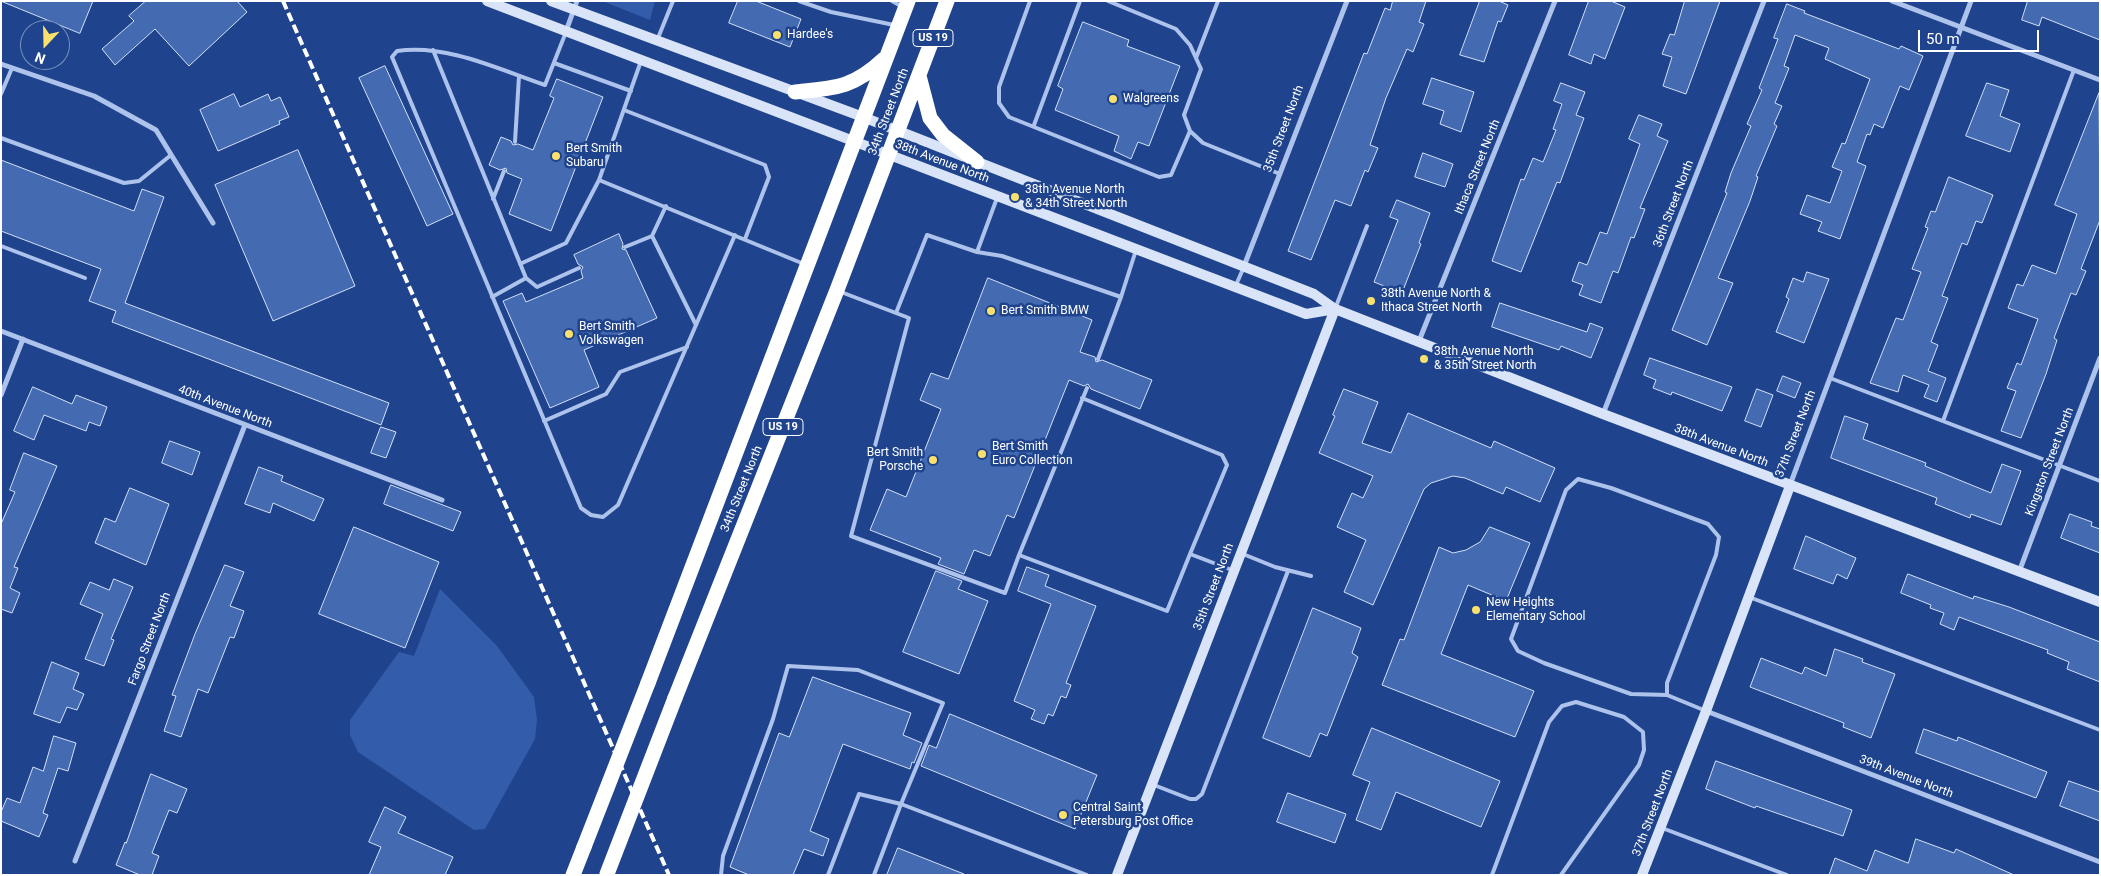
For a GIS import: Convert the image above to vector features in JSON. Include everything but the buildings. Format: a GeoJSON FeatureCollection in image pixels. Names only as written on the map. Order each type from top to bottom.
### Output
{"type":"FeatureCollection","features":[{"type":"Feature","properties":{"kind":"highway","name":"34th Street North"},"geometry":{"type":"LineString","coordinates":[[607,874],[837,290],[947,1]]}},
{"type":"Feature","properties":{"kind":"highway","name":"34th Street North"},"geometry":{"type":"LineString","coordinates":[[573,875],[808,266],[898,26],[902,3]]}},
{"type":"Feature","properties":{"kind":"highway"},"geometry":{"type":"LineString","coordinates":[[795,92],[846,85],[866,76],[887,56]]}},
{"type":"Feature","properties":{"kind":"highway"},"geometry":{"type":"LineString","coordinates":[[919,75],[930,118],[943,135],[977,162]]}},
{"type":"Feature","properties":{"kind":"main road","name":"38th Avenue North"},"geometry":{"type":"LineString","coordinates":[[486,1],[1306,314],[1335,309]]}},
{"type":"Feature","properties":{"kind":"main road","name":"38th Avenue North"},"geometry":{"type":"LineString","coordinates":[[551,1],[576,5],[657,40],[898,130],[1244,266],[1314,294],[1335,309],[1603,414],[2100,602]]}},
{"type":"Feature","properties":{"kind":"main road","name":"35th Street North"},"geometry":{"type":"LineString","coordinates":[[1117,875],[1335,309]]}},
{"type":"Feature","properties":{"kind":"main road","name":"37th Street North"},"geometry":{"type":"LineString","coordinates":[[1642,875],[1790,486]]}},
{"type":"Feature","properties":{"kind":"street","name":"35th Street North"},"geometry":{"type":"LineString","coordinates":[[1244,266],[1347,1]]}},
{"type":"Feature","properties":{"kind":"street","name":"Ithaca Street North"},"geometry":{"type":"LineString","coordinates":[[1419,341],[1555,1]]}},
{"type":"Feature","properties":{"kind":"street","name":"36th Street North"},"geometry":{"type":"LineString","coordinates":[[1603,414],[1764,1]]}},
{"type":"Feature","properties":{"kind":"street"},"geometry":{"type":"LineString","coordinates":[[1892,1],[2100,80]]}},
{"type":"Feature","properties":{"kind":"street","name":"37th Street North"},"geometry":{"type":"LineString","coordinates":[[1790,486],[1971,1]]}},
{"type":"Feature","properties":{"kind":"street"},"geometry":{"type":"LineString","coordinates":[[566,32],[576,5]]}},
{"type":"Feature","properties":{"kind":"street"},"geometry":{"type":"LineString","coordinates":[[1,64],[94,96],[156,130],[213,223]]}},
{"type":"Feature","properties":{"kind":"street","name":"40th Avenue North"},"geometry":{"type":"LineString","coordinates":[[1,331],[442,500]]}},
{"type":"Feature","properties":{"kind":"street"},"geometry":{"type":"LineString","coordinates":[[1,395],[23,339]]}},
{"type":"Feature","properties":{"kind":"street","name":"Kingston Street North"},"geometry":{"type":"LineString","coordinates":[[2019,572],[2100,358]]}},
{"type":"Feature","properties":{"kind":"street","name":"Fargo Street North"},"geometry":{"type":"LineString","coordinates":[[75,860],[244,425]]}},
{"type":"Feature","properties":{"kind":"street","name":"39th Avenue North"},"geometry":{"type":"LineString","coordinates":[[1706,711],[2100,862]]}},
{"type":"Feature","properties":{"kind":"lane"},"geometry":{"type":"LineString","coordinates":[[657,40],[673,1]]}},
{"type":"Feature","properties":{"kind":"lane"},"geometry":{"type":"LineString","coordinates":[[799,1],[831,12],[898,26]]}},
{"type":"Feature","properties":{"kind":"lane"},"geometry":{"type":"LineString","coordinates":[[1030,1],[999,87],[999,103],[1010,117],[1034,125],[1159,177],[1171,176],[1190,131]]}},
{"type":"Feature","properties":{"kind":"lane"},"geometry":{"type":"LineString","coordinates":[[1034,125],[1080,1]]}},
{"type":"Feature","properties":{"kind":"lane"},"geometry":{"type":"LineString","coordinates":[[1108,1],[1176,29],[1190,44],[1201,69],[1184,115],[1190,131],[1203,143],[1280,174]]}},
{"type":"Feature","properties":{"kind":"lane"},"geometry":{"type":"LineString","coordinates":[[1196,58],[1218,1]]}},
{"type":"Feature","properties":{"kind":"lane"},"geometry":{"type":"LineString","coordinates":[[566,32],[545,85],[448,52],[418,48],[398,50],[392,57],[581,508],[591,515],[603,517],[618,505],[735,235]]}},
{"type":"Feature","properties":{"kind":"lane"},"geometry":{"type":"LineString","coordinates":[[433,50],[526,278],[537,287],[579,268]]}},
{"type":"Feature","properties":{"kind":"lane"},"geometry":{"type":"LineString","coordinates":[[520,264],[566,243],[599,180],[641,61]]}},
{"type":"Feature","properties":{"kind":"lane"},"geometry":{"type":"LineString","coordinates":[[554,62],[630,91]]}},
{"type":"Feature","properties":{"kind":"lane"},"geometry":{"type":"LineString","coordinates":[[1,94],[12,68]]}},
{"type":"Feature","properties":{"kind":"lane"},"geometry":{"type":"LineString","coordinates":[[1943,421],[2074,70]]}},
{"type":"Feature","properties":{"kind":"lane"},"geometry":{"type":"LineString","coordinates":[[515,142],[519,76]]}},
{"type":"Feature","properties":{"kind":"lane"},"geometry":{"type":"LineString","coordinates":[[624,110],[765,166],[769,177],[745,239]]}},
{"type":"Feature","properties":{"kind":"lane"},"geometry":{"type":"LineString","coordinates":[[1,138],[124,183],[139,180],[171,155]]}},
{"type":"Feature","properties":{"kind":"lane"},"geometry":{"type":"LineString","coordinates":[[493,199],[504,171]]}},
{"type":"Feature","properties":{"kind":"lane"},"geometry":{"type":"LineString","coordinates":[[599,180],[808,266]]}},
{"type":"Feature","properties":{"kind":"lane"},"geometry":{"type":"LineString","coordinates":[[977,252],[998,196]]}},
{"type":"Feature","properties":{"kind":"lane"},"geometry":{"type":"LineString","coordinates":[[625,247],[652,236],[666,206]]}},
{"type":"Feature","properties":{"kind":"lane"},"geometry":{"type":"LineString","coordinates":[[1335,309],[1367,226]]}},
{"type":"Feature","properties":{"kind":"lane"},"geometry":{"type":"LineString","coordinates":[[896,313],[927,235],[977,252],[1002,256],[1121,298]]}},
{"type":"Feature","properties":{"kind":"lane"},"geometry":{"type":"LineString","coordinates":[[652,236],[696,325]]}},
{"type":"Feature","properties":{"kind":"lane"},"geometry":{"type":"LineString","coordinates":[[1,246],[86,278]]}},
{"type":"Feature","properties":{"kind":"lane"},"geometry":{"type":"LineString","coordinates":[[1098,359],[1121,298],[1136,250]]}},
{"type":"Feature","properties":{"kind":"lane"},"geometry":{"type":"LineString","coordinates":[[1236,287],[1244,266]]}},
{"type":"Feature","properties":{"kind":"lane"},"geometry":{"type":"LineString","coordinates":[[492,297],[526,278]]}},
{"type":"Feature","properties":{"kind":"lane"},"geometry":{"type":"LineString","coordinates":[[837,290],[909,318],[851,536],[1005,593],[1087,388]]}},
{"type":"Feature","properties":{"kind":"lane"},"geometry":{"type":"LineString","coordinates":[[544,421],[606,394],[620,372],[687,347]]}},
{"type":"Feature","properties":{"kind":"lane"},"geometry":{"type":"LineString","coordinates":[[1830,378],[2100,481]]}},
{"type":"Feature","properties":{"kind":"lane"},"geometry":{"type":"LineString","coordinates":[[1019,555],[1167,611],[1226,465],[1222,455],[1082,398]]}},
{"type":"Feature","properties":{"kind":"lane"},"geometry":{"type":"LineString","coordinates":[[1667,695],[1667,683],[1716,555],[1719,537],[1708,524],[1611,488],[1578,479],[1566,490],[1511,639],[1518,650],[1544,663],[1631,694],[1667,695],[1706,711]]}},
{"type":"Feature","properties":{"kind":"lane"},"geometry":{"type":"LineString","coordinates":[[1241,553],[1288,571],[1311,576]]}},
{"type":"Feature","properties":{"kind":"lane"},"geometry":{"type":"LineString","coordinates":[[1190,554],[1234,571]]}},
{"type":"Feature","properties":{"kind":"lane"},"geometry":{"type":"LineString","coordinates":[[1152,784],[1190,799],[1202,794],[1288,571]]}},
{"type":"Feature","properties":{"kind":"lane"},"geometry":{"type":"LineString","coordinates":[[1748,597],[2100,730]]}},
{"type":"Feature","properties":{"kind":"lane"},"geometry":{"type":"LineString","coordinates":[[722,875],[723,856],[773,719],[788,666],[858,670],[943,703],[874,875]]}},
{"type":"Feature","properties":{"kind":"lane"},"geometry":{"type":"LineString","coordinates":[[1492,875],[1549,722],[1562,706],[1576,702],[1624,717],[1642,732],[1644,750],[1639,765],[1561,875]]}},
{"type":"Feature","properties":{"kind":"lane"},"geometry":{"type":"LineString","coordinates":[[828,875],[859,794],[901,804],[1087,875]]}},
{"type":"Feature","properties":{"kind":"lane"},"geometry":{"type":"LineString","coordinates":[[1660,827],[1787,875]]}},
{"type":"Feature","properties":{"kind":"shaded area"},"geometry":{"type":"Polygon","coordinates":[[[602,1],[655,1],[650,20],[602,1]]]}},
{"type":"Feature","properties":{"kind":"shaded area"},"geometry":{"type":"Polygon","coordinates":[[[440,589],[497,646],[534,697],[537,720],[535,739],[485,829],[474,830],[358,752],[350,735],[350,720],[399,652],[414,656],[440,589]]]}},
{"type":"Feature","properties":{"kind":"railway"},"geometry":{"type":"LineString","coordinates":[[283,1],[669,875]]}},
{"type":"Feature","properties":{"kind":"place","name":"Hardee's"},"geometry":{"type":"Point","coordinates":[777,35]}},
{"type":"Feature","properties":{"kind":"place","name":"Walgreens"},"geometry":{"type":"Point","coordinates":[1113,99]}},
{"type":"Feature","properties":{"kind":"place","name":"Bert Smith Subaru"},"geometry":{"type":"Point","coordinates":[556,156]}},
{"type":"Feature","properties":{"kind":"place","name":"38th Avenue North & 34th Street North"},"geometry":{"type":"Point","coordinates":[1015,197]}},
{"type":"Feature","properties":{"kind":"place","name":"38th Avenue North & Ithaca Street North"},"geometry":{"type":"Point","coordinates":[1371,301]}},
{"type":"Feature","properties":{"kind":"place","name":"Bert Smith BMW"},"geometry":{"type":"Point","coordinates":[991,311]}},
{"type":"Feature","properties":{"kind":"place","name":"Bert Smith Volkswagen"},"geometry":{"type":"Point","coordinates":[569,334]}},
{"type":"Feature","properties":{"kind":"place","name":"38th Avenue North & 35th Street North"},"geometry":{"type":"Point","coordinates":[1424,359]}},
{"type":"Feature","properties":{"kind":"place","name":"Bert Smith Euro Collection"},"geometry":{"type":"Point","coordinates":[982,454]}},
{"type":"Feature","properties":{"kind":"place","name":"Bert Smith Porsche"},"geometry":{"type":"Point","coordinates":[933,460]}},
{"type":"Feature","properties":{"kind":"place","name":"New Heights Elementary School"},"geometry":{"type":"Point","coordinates":[1476,610]}},
{"type":"Feature","properties":{"kind":"place","name":"Central Saint Petersburg Post Office"},"geometry":{"type":"Point","coordinates":[1063,815]}}]}
